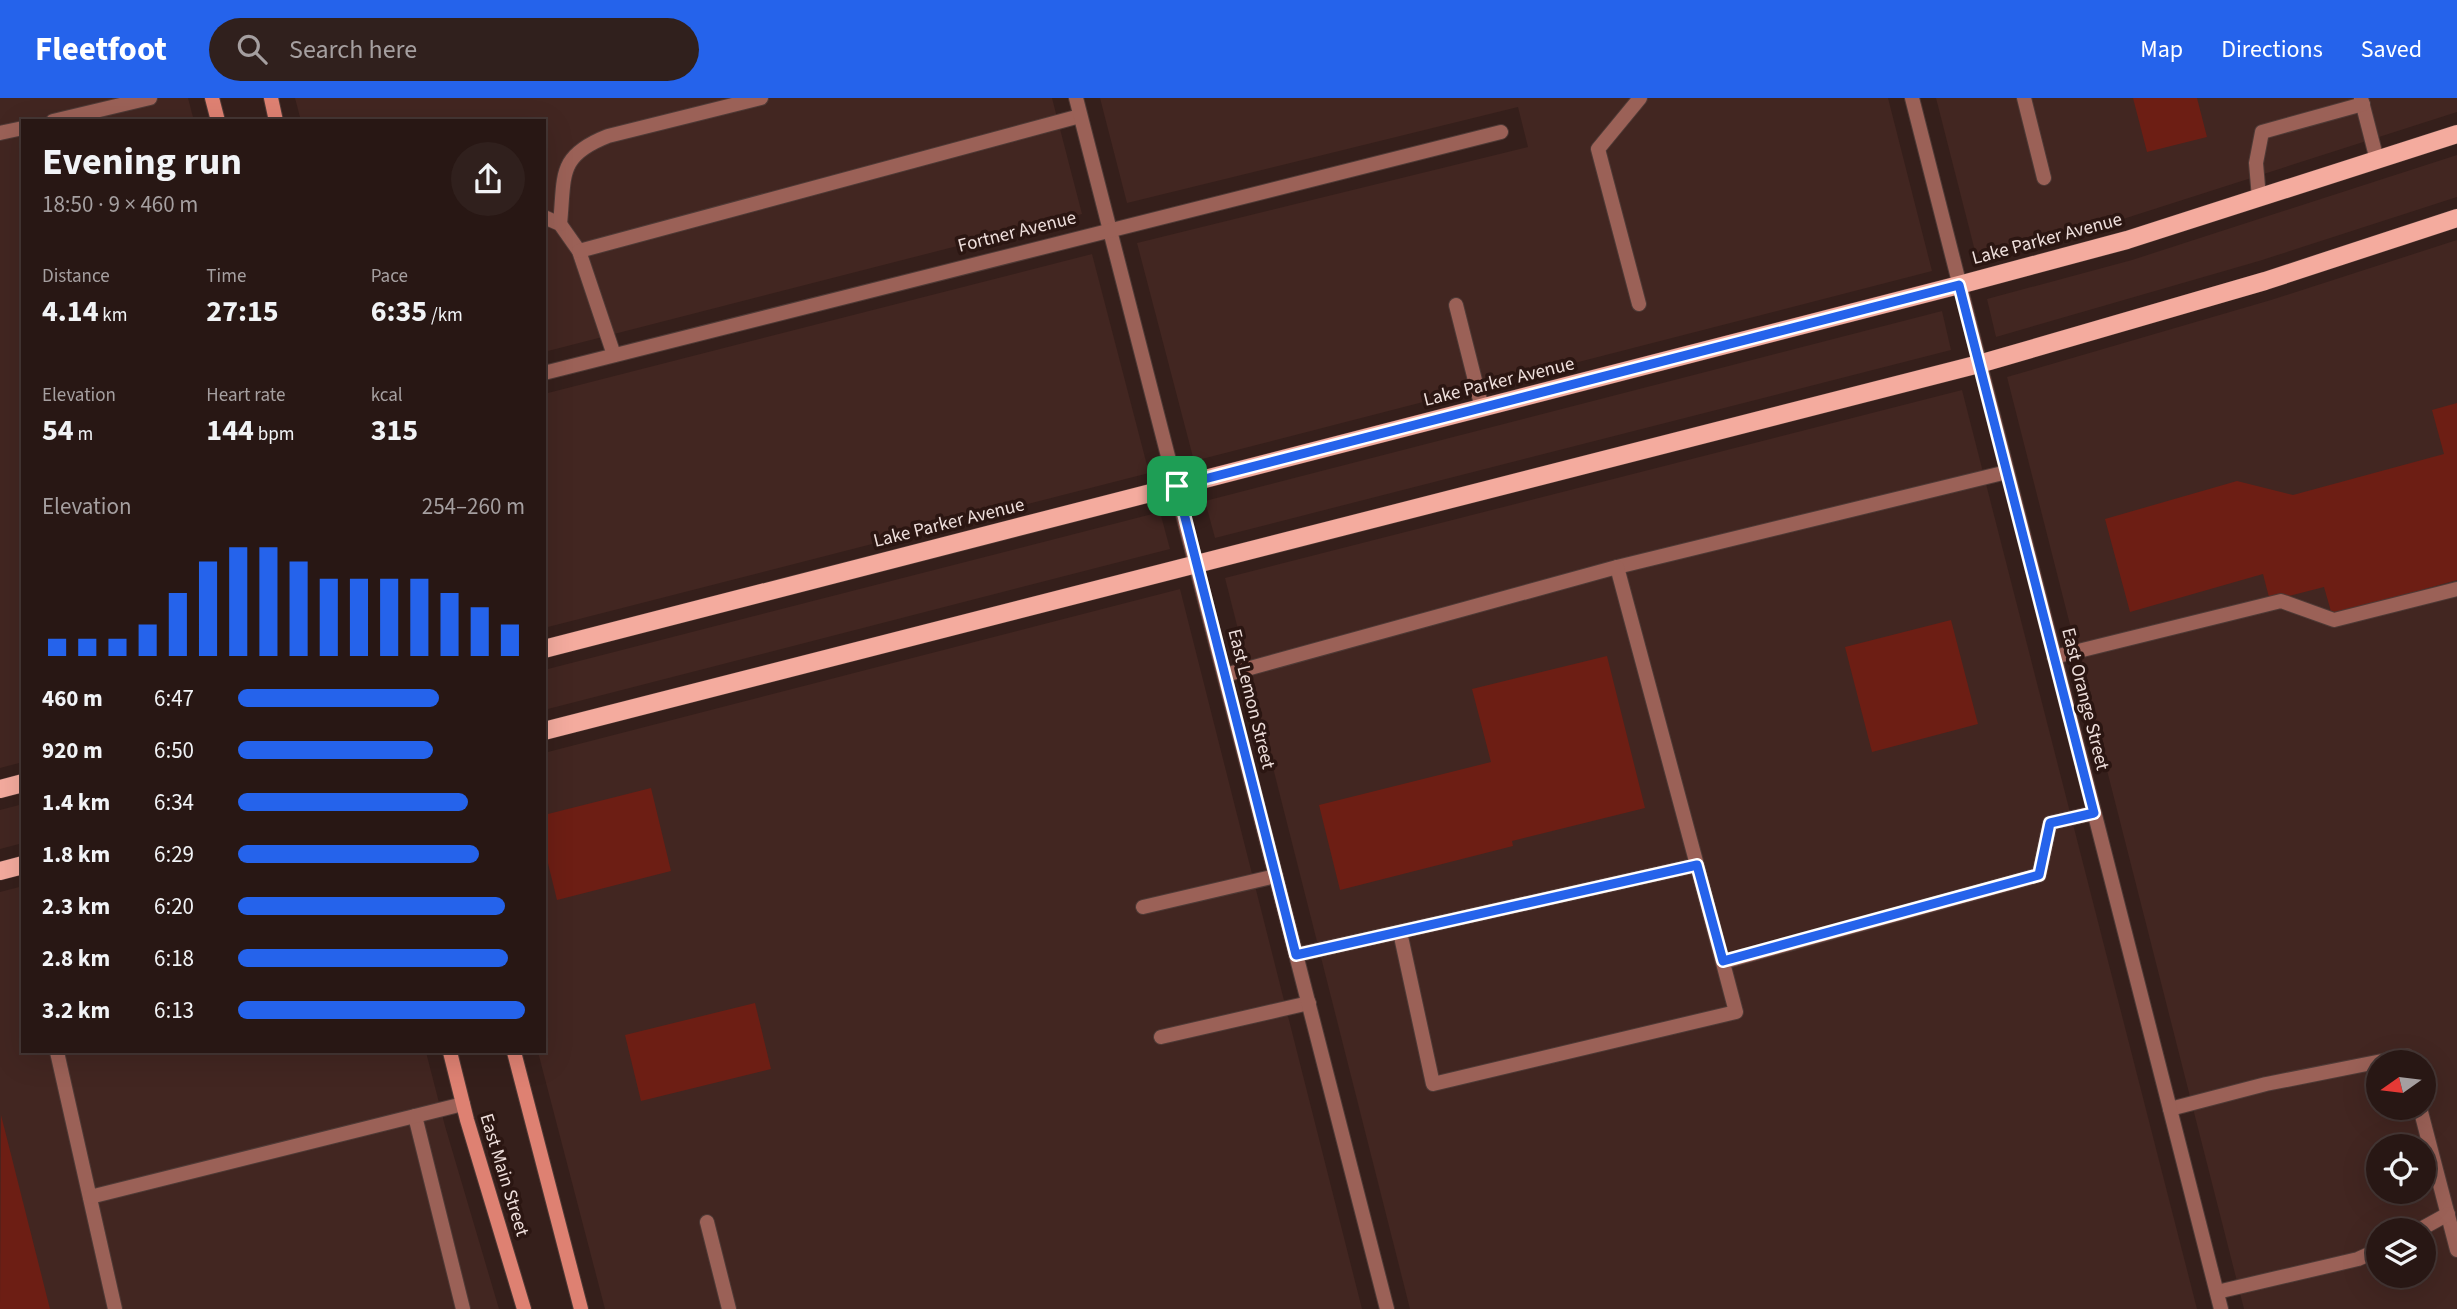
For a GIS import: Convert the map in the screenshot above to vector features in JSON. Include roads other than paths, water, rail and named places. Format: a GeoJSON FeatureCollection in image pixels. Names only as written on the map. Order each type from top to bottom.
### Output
{"type":"FeatureCollection","features":[{"type":"Feature","properties":{"kind":"main road"},"geometry":{"type":"LineString","coordinates":[[212,98],[217,119]]}},
{"type":"Feature","properties":{"kind":"main road"},"geometry":{"type":"LineString","coordinates":[[276,99],[276,119]]}},
{"type":"Feature","properties":{"kind":"main road","name":"Lake Parker Avenue"},"geometry":{"type":"LineString","coordinates":[[546,648],[2127,240],[2457,134]]}},
{"type":"Feature","properties":{"kind":"main road"},"geometry":{"type":"LineString","coordinates":[[546,730],[1979,364],[2265,281],[2457,218]]}},
{"type":"Feature","properties":{"kind":"main road"},"geometry":{"type":"LineString","coordinates":[[0,789],[21,784]]}},
{"type":"Feature","properties":{"kind":"main road"},"geometry":{"type":"LineString","coordinates":[[0,871],[21,866]]}},
{"type":"Feature","properties":{"kind":"main road","name":"East Main Street"},"geometry":{"type":"LineString","coordinates":[[450,1053],[524,1309]]}},
{"type":"Feature","properties":{"kind":"main road","name":"East Main Street"},"geometry":{"type":"LineString","coordinates":[[514,1053],[580,1309]]}},
{"type":"Feature","properties":{"kind":"street"},"geometry":{"type":"LineString","coordinates":[[59,119],[114,102],[150,98]]}},
{"type":"Feature","properties":{"kind":"street"},"geometry":{"type":"LineString","coordinates":[[560,224],[570,158],[584,146],[608,136],[761,98]]}},
{"type":"Feature","properties":{"kind":"street","name":"East Lemon Street"},"geometry":{"type":"LineString","coordinates":[[1076,98],[1387,1309]]}},
{"type":"Feature","properties":{"kind":"street"},"geometry":{"type":"LineString","coordinates":[[1639,304],[1598,149],[1640,98]]}},
{"type":"Feature","properties":{"kind":"street","name":"East Orange Street"},"geometry":{"type":"LineString","coordinates":[[1912,98],[2221,1309]]}},
{"type":"Feature","properties":{"kind":"street"},"geometry":{"type":"LineString","coordinates":[[2024,98],[2044,178]]}},
{"type":"Feature","properties":{"kind":"street"},"geometry":{"type":"LineString","coordinates":[[2259,198],[2256,163],[2262,132],[2362,101],[2377,160]]}},
{"type":"Feature","properties":{"kind":"street"},"geometry":{"type":"LineString","coordinates":[[579,251],[1080,116]]}},
{"type":"Feature","properties":{"kind":"street"},"geometry":{"type":"LineString","coordinates":[[0,133],[21,128]]}},
{"type":"Feature","properties":{"kind":"street","name":"Fortner Avenue"},"geometry":{"type":"LineString","coordinates":[[546,372],[1501,132]]}},
{"type":"Feature","properties":{"kind":"street"},"geometry":{"type":"LineString","coordinates":[[546,218],[560,224],[579,251],[614,355]]}},
{"type":"Feature","properties":{"kind":"street"},"geometry":{"type":"LineString","coordinates":[[1456,305],[1482,408]]}},
{"type":"Feature","properties":{"kind":"street"},"geometry":{"type":"LineString","coordinates":[[1225,675],[1617,567],[2007,472]]}},
{"type":"Feature","properties":{"kind":"street"},"geometry":{"type":"LineString","coordinates":[[1400,932],[1433,1083],[1736,1012],[1617,567]]}},
{"type":"Feature","properties":{"kind":"street"},"geometry":{"type":"LineString","coordinates":[[2054,657],[2281,601],[2334,620],[2457,589]]}},
{"type":"Feature","properties":{"kind":"street"},"geometry":{"type":"LineString","coordinates":[[1723,961],[2039,875],[2050,823],[2094,813]]}},
{"type":"Feature","properties":{"kind":"street"},"geometry":{"type":"LineString","coordinates":[[1296,955],[1697,865]]}},
{"type":"Feature","properties":{"kind":"street"},"geometry":{"type":"LineString","coordinates":[[1143,907],[1276,876]]}},
{"type":"Feature","properties":{"kind":"street"},"geometry":{"type":"LineString","coordinates":[[1161,1037],[1309,1003]]}},
{"type":"Feature","properties":{"kind":"street"},"geometry":{"type":"LineString","coordinates":[[57,1053],[115,1309]]}},
{"type":"Feature","properties":{"kind":"street"},"geometry":{"type":"LineString","coordinates":[[2170,1109],[2266,1084],[2366,1064]]}},
{"type":"Feature","properties":{"kind":"street"},"geometry":{"type":"LineString","coordinates":[[90,1197],[463,1104]]}},
{"type":"Feature","properties":{"kind":"street"},"geometry":{"type":"LineString","coordinates":[[415,1115],[463,1309]]}},
{"type":"Feature","properties":{"kind":"street"},"geometry":{"type":"LineString","coordinates":[[2423,1120],[2457,1250]]}},
{"type":"Feature","properties":{"kind":"street"},"geometry":{"type":"LineString","coordinates":[[2436,1221],[2448,1214]]}},
{"type":"Feature","properties":{"kind":"street"},"geometry":{"type":"LineString","coordinates":[[707,1222],[729,1309]]}},
{"type":"Feature","properties":{"kind":"street"},"geometry":{"type":"LineString","coordinates":[[2217,1292],[2366,1255]]}}]}
